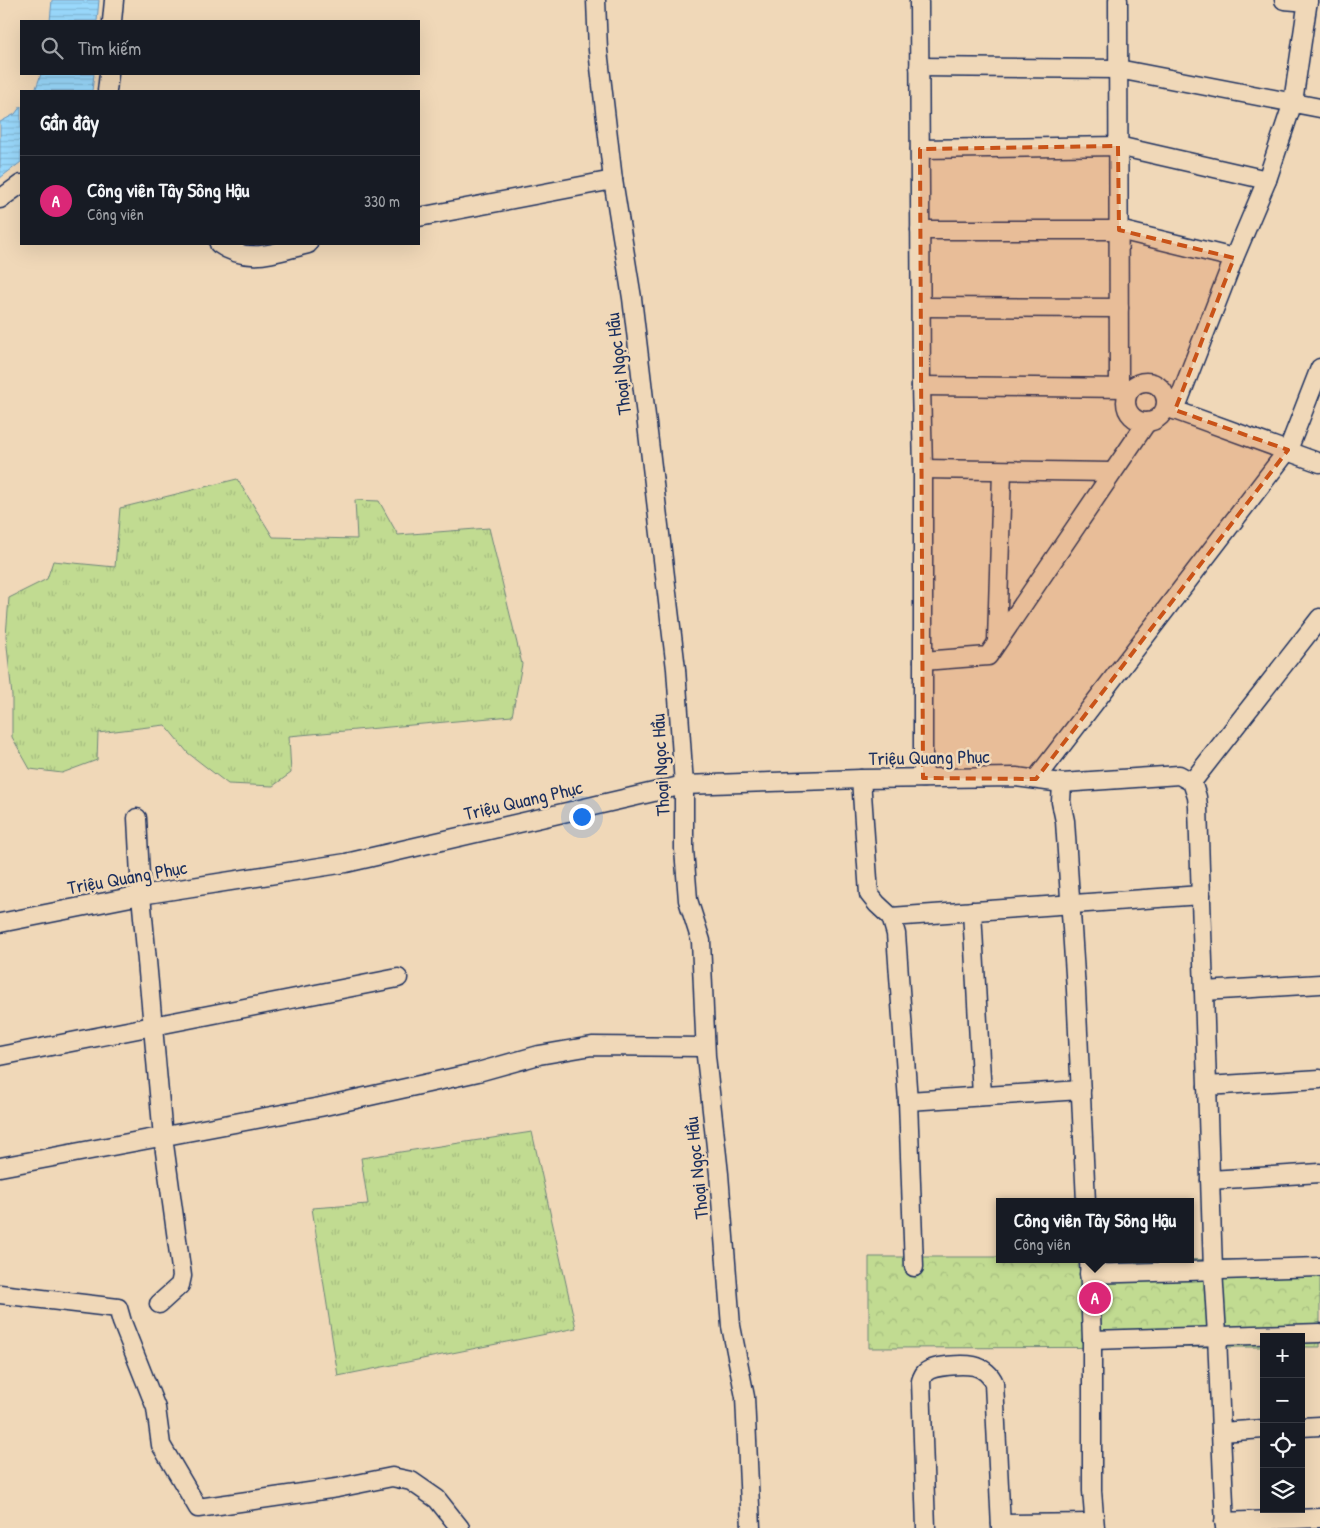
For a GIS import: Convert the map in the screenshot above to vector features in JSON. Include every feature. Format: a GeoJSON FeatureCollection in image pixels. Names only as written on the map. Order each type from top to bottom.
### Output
{"type":"FeatureCollection","features":[{"type":"Feature","properties":{"kind":"street"},"geometry":{"type":"LineString","coordinates":[[112,20],[114,0]]}},
{"type":"Feature","properties":{"kind":"street","name":"Thoại Ngọc Hầu"},"geometry":{"type":"LineString","coordinates":[[596,0],[598,50],[613,180],[632,298],[676,669],[684,785],[684,850],[688,900],[701,941],[705,1047],[719,1174],[731,1326],[745,1397],[751,1528]]}},
{"type":"Feature","properties":{"kind":"street"},"geometry":{"type":"LineString","coordinates":[[919,0],[924,778]]}},
{"type":"Feature","properties":{"kind":"street"},"geometry":{"type":"LineString","coordinates":[[1118,0],[1119,308],[1125,388],[1127,393],[1125,400],[1129,413],[1133,418],[1147,422]]}},
{"type":"Feature","properties":{"kind":"street"},"geometry":{"type":"LineString","coordinates":[[923,661],[988,656],[1111,472],[1147,422],[1159,417],[1170,408],[1267,180],[1293,102],[1308,1],[1284,0]]}},
{"type":"Feature","properties":{"kind":"street"},"geometry":{"type":"LineString","coordinates":[[919,68],[1118,69],[1320,108]]}},
{"type":"Feature","properties":{"kind":"street"},"geometry":{"type":"LineString","coordinates":[[108,90],[109,75]]}},
{"type":"Feature","properties":{"kind":"street"},"geometry":{"type":"LineString","coordinates":[[920,149],[1118,146],[1267,180]]}},
{"type":"Feature","properties":{"kind":"street"},"geometry":{"type":"LineString","coordinates":[[420,217],[613,180]]}},
{"type":"Feature","properties":{"kind":"street"},"geometry":{"type":"LineString","coordinates":[[0,199],[20,185]]}},
{"type":"Feature","properties":{"kind":"street"},"geometry":{"type":"LineString","coordinates":[[920,230],[1119,230],[1234,258]]}},
{"type":"Feature","properties":{"kind":"street"},"geometry":{"type":"LineString","coordinates":[[220,245],[242,255],[260,256],[304,245]]}},
{"type":"Feature","properties":{"kind":"street"},"geometry":{"type":"LineString","coordinates":[[921,307],[1119,308]]}},
{"type":"Feature","properties":{"kind":"street"},"geometry":{"type":"LineString","coordinates":[[1036,779],[1288,450],[1320,368]]}},
{"type":"Feature","properties":{"kind":"street"},"geometry":{"type":"LineString","coordinates":[[921,386],[1125,388],[1143,381],[1156,384],[1164,394],[1170,408],[1320,463]]}},
{"type":"Feature","properties":{"kind":"street"},"geometry":{"type":"LineString","coordinates":[[923,469],[1111,472]]}},
{"type":"Feature","properties":{"kind":"street"},"geometry":{"type":"LineString","coordinates":[[998,642],[1002,471]]}},
{"type":"Feature","properties":{"kind":"street"},"geometry":{"type":"LineString","coordinates":[[1320,618],[1192,782],[1198,802],[1212,1270],[1218,1335],[1224,1525],[1320,1518]]}},
{"type":"Feature","properties":{"kind":"street","name":"Triệu Quang Phục"},"geometry":{"type":"LineString","coordinates":[[0,923],[141,895],[346,863],[684,785],[861,779],[1016,777],[1062,782],[1179,776],[1192,782]]}},
{"type":"Feature","properties":{"kind":"street"},"geometry":{"type":"LineString","coordinates":[[861,779],[869,894],[891,917],[896,934],[908,1101],[914,1267]]}},
{"type":"Feature","properties":{"kind":"street"},"geometry":{"type":"LineString","coordinates":[[1062,782],[1061,802],[1065,821],[1086,1198]]}},
{"type":"Feature","properties":{"kind":"street"},"geometry":{"type":"LineString","coordinates":[[137,818],[141,895],[163,1137],[182,1276],[180,1285],[159,1304]]}},
{"type":"Feature","properties":{"kind":"street"},"geometry":{"type":"LineString","coordinates":[[891,917],[1200,895]]}},
{"type":"Feature","properties":{"kind":"street"},"geometry":{"type":"LineString","coordinates":[[972,911],[982,1096]]}},
{"type":"Feature","properties":{"kind":"street"},"geometry":{"type":"LineString","coordinates":[[0,1056],[398,978]]}},
{"type":"Feature","properties":{"kind":"street"},"geometry":{"type":"LineString","coordinates":[[1204,991],[1320,984]]}},
{"type":"Feature","properties":{"kind":"street"},"geometry":{"type":"LineString","coordinates":[[0,1167],[320,1107],[478,1072],[539,1055],[592,1046],[705,1047]]}},
{"type":"Feature","properties":{"kind":"street"},"geometry":{"type":"LineString","coordinates":[[1207,1086],[1320,1078]]}},
{"type":"Feature","properties":{"kind":"street"},"geometry":{"type":"LineString","coordinates":[[908,1101],[1081,1090]]}},
{"type":"Feature","properties":{"kind":"street"},"geometry":{"type":"LineString","coordinates":[[1210,1180],[1320,1173]]}},
{"type":"Feature","properties":{"kind":"street"},"geometry":{"type":"LineString","coordinates":[[926,1528],[921,1380],[925,1373],[942,1366],[975,1367],[991,1376],[994,1383],[1001,1526],[1094,1526],[1092,1491],[1092,1340],[1089,1267],[1212,1270],[1320,1267]]}},
{"type":"Feature","properties":{"kind":"street"},"geometry":{"type":"LineString","coordinates":[[0,1294],[118,1308],[156,1408],[161,1445],[198,1508],[337,1488],[392,1477],[411,1481],[437,1499],[460,1528]]}},
{"type":"Feature","properties":{"kind":"street"},"geometry":{"type":"LineString","coordinates":[[1092,1340],[1320,1333]]}},
{"type":"Feature","properties":{"kind":"street"},"geometry":{"type":"LineString","coordinates":[[1305,1427],[1320,1426]]}},
{"type":"Feature","properties":{"kind":"street"},"geometry":{"type":"LineString","coordinates":[[1221,1432],[1260,1429]]}},
{"type":"Feature","properties":{"kind":"highlighted area"},"geometry":{"type":"Polygon","coordinates":[[[1118,146],[1119,230],[1234,258],[1175,410],[1288,450],[1036,779],[923,778],[920,149],[1118,146]]]}},
{"type":"Feature","properties":{"kind":"green space"},"geometry":{"type":"Polygon","coordinates":[[[237,479],[273,537],[357,539],[355,500],[379,501],[398,535],[489,528],[522,664],[512,716],[289,736],[291,773],[273,786],[228,784],[188,753],[165,725],[98,733],[97,760],[62,773],[30,769],[12,737],[12,696],[6,636],[9,598],[47,579],[53,561],[115,567],[120,508],[237,479]]]}},
{"type":"Feature","properties":{"kind":"green space"},"geometry":{"type":"Polygon","coordinates":[[[532,1132],[576,1328],[338,1376],[312,1208],[368,1204],[361,1158],[532,1132]]]}},
{"type":"Feature","properties":{"kind":"green space"},"geometry":{"type":"Polygon","coordinates":[[[869,1257],[996,1257],[996,1263],[1194,1263],[1194,1260],[1320,1260],[1320,1347],[1305,1347],[1305,1333],[1260,1333],[1260,1347],[869,1348],[869,1257]]]}},
{"type":"Feature","properties":{"kind":"water"},"geometry":{"type":"Polygon","coordinates":[[[52,0],[99,0],[97,20],[50,20],[52,0]]]}},
{"type":"Feature","properties":{"kind":"water"},"geometry":{"type":"Polygon","coordinates":[[[41,75],[94,75],[92,90],[35,90],[41,75]]]}},
{"type":"Feature","properties":{"kind":"water"},"geometry":{"type":"Polygon","coordinates":[[[20,107],[20,163],[0,178],[0,122],[15,114],[20,107]]]}},
{"type":"Feature","properties":{"kind":"place","name":"Công viên Tây Sông Hậu"},"geometry":{"type":"Point","coordinates":[1095,1298]}}]}
